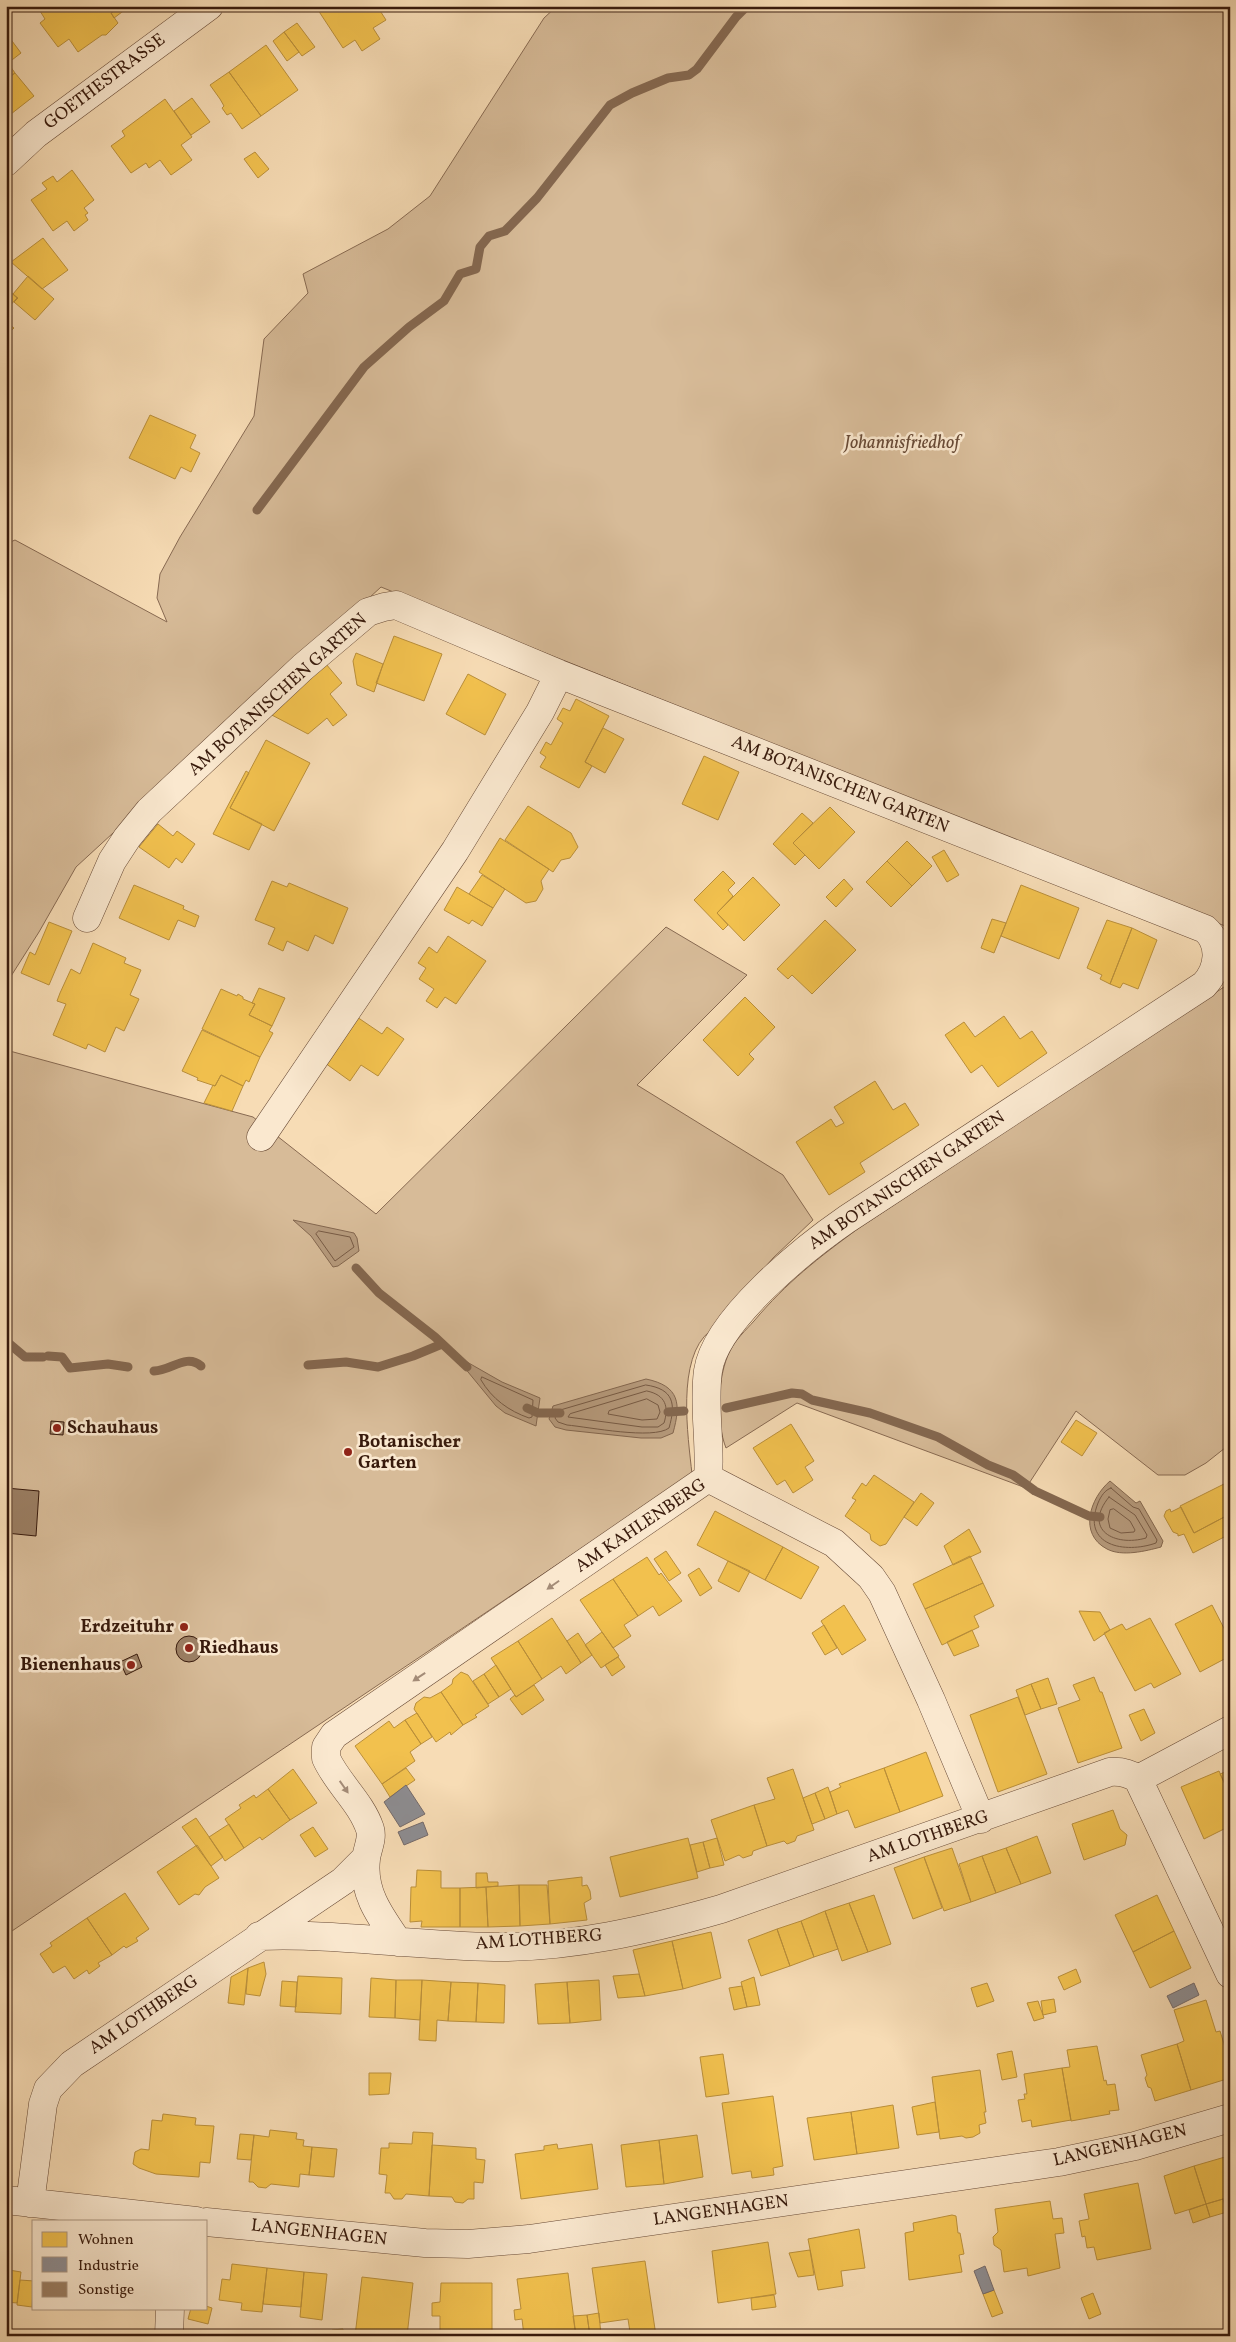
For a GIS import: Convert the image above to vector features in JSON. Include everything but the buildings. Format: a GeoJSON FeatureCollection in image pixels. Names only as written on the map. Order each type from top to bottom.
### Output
{"type":"FeatureCollection","features":[{"type":"Feature","properties":{"kind":"street","name":"GOETHESTRASSE"},"geometry":{"type":"LineString","coordinates":[[6,162],[36,134],[209,6]]}},
{"type":"Feature","properties":{"kind":"street","name":"AM BOTANISCHEN GARTEN"},"geometry":{"type":"LineString","coordinates":[[87,918],[112,862],[127,838],[149,811],[303,668],[368,612],[396,605],[559,674],[1205,929],[1223,954],[1204,984],[847,1219],[810,1245],[775,1276],[738,1317],[714,1350],[711,1358],[707,1389],[708,1478]]}},
{"type":"Feature","properties":{"kind":"street"},"geometry":{"type":"LineString","coordinates":[[261,1137],[456,851],[540,712],[559,674]]}},
{"type":"Feature","properties":{"kind":"street","name":"AM KAHLENBERG"},"geometry":{"type":"LineString","coordinates":[[398,1942],[379,1915],[367,1888],[366,1858],[370,1845],[371,1831],[366,1819],[329,1766],[326,1758],[326,1747],[334,1735],[708,1478],[834,1543],[871,1576],[882,1594],[932,1700],[981,1819]]}},
{"type":"Feature","properties":{"kind":"street"},"geometry":{"type":"LineString","coordinates":[[1230,1730],[1138,1779],[1230,1974]]}},
{"type":"Feature","properties":{"kind":"street","name":"AM LOTHBERG"},"geometry":{"type":"LineString","coordinates":[[18,2202],[48,2088],[72,2064],[259,1936],[495,1947],[541,1944],[613,1935],[674,1922],[721,1909],[1110,1772],[1120,1771],[1132,1774],[1138,1779]]}},
{"type":"Feature","properties":{"kind":"street"},"geometry":{"type":"LineString","coordinates":[[259,1936],[343,1881],[366,1858]]}},
{"type":"Feature","properties":{"kind":"street","name":"LANGENHAGEN"},"geometry":{"type":"LineString","coordinates":[[208,2222],[425,2243],[468,2244],[529,2240],[1059,2162],[1135,2146],[1230,2118]]}},
{"type":"Feature","properties":{"kind":"street"},"geometry":{"type":"LineString","coordinates":[[18,2202],[179,2220]]}},
{"type":"Feature","properties":{"kind":"street"},"geometry":{"type":"LineString","coordinates":[[169,2336],[170,2310]]}},
{"type":"Feature","properties":{"kind":"green space","name":"Johannisfriedhof"},"geometry":{"type":"Polygon","coordinates":[[[557,6],[1135,6],[1157,9],[1162,6],[1230,6],[1230,928],[381,587],[76,867],[39,932],[6,984],[6,544],[15,540],[167,622],[157,598],[160,574],[180,537],[254,416],[264,339],[308,293],[303,274],[388,229],[430,196],[544,18],[557,6]]]}},
{"type":"Feature","properties":{"kind":"green space","name":"Botanischer Garten"},"geometry":{"type":"Polygon","coordinates":[[[666,927],[747,975],[637,1085],[783,1175],[813,1220],[773,1258],[699,1343],[692,1359],[688,1378],[687,1419],[692,1474],[6,1935],[6,1050],[253,1117],[376,1214],[666,927]]]}},
{"type":"Feature","properties":{"kind":"green space"},"geometry":{"type":"Polygon","coordinates":[[[1230,983],[1230,1444],[1206,1463],[1185,1475],[1158,1475],[1076,1411],[1026,1488],[797,1403],[726,1448],[719,1413],[719,1400],[722,1373],[726,1361],[738,1339],[791,1282],[816,1260],[859,1228],[1230,983]]]}},
{"type":"Feature","properties":{"kind":"water"},"geometry":{"type":"Polygon","coordinates":[[[293,1220],[354,1233],[357,1238],[359,1251],[338,1266],[333,1267],[311,1236],[293,1220]]]}},
{"type":"Feature","properties":{"kind":"water"},"geometry":{"type":"Polygon","coordinates":[[[459,1361],[467,1362],[502,1382],[540,1398],[536,1426],[505,1413],[496,1406],[459,1361]]]}},
{"type":"Feature","properties":{"kind":"water"},"geometry":{"type":"Polygon","coordinates":[[[646,1379],[666,1386],[675,1398],[677,1413],[673,1433],[661,1438],[641,1438],[566,1430],[555,1427],[549,1419],[553,1406],[646,1379]]]}},
{"type":"Feature","properties":{"kind":"water"},"geometry":{"type":"Polygon","coordinates":[[[1110,1481],[1136,1503],[1140,1501],[1163,1541],[1161,1547],[1120,1553],[1107,1549],[1098,1542],[1092,1534],[1090,1516],[1097,1497],[1110,1481]]]}},
{"type":"Feature","properties":{"kind":"waterway"},"geometry":{"type":"LineString","coordinates":[[257,510],[364,367],[409,327],[444,301],[460,274],[476,269],[480,247],[489,236],[505,231],[537,198],[610,105],[632,93],[668,78],[689,75],[697,69],[736,17],[747,6]]}},
{"type":"Feature","properties":{"kind":"waterway"},"geometry":{"type":"LineString","coordinates":[[356,1268],[379,1293],[435,1337],[467,1367]]}},
{"type":"Feature","properties":{"kind":"waterway"},"geometry":{"type":"LineString","coordinates":[[6,1341],[25,1357],[43,1357]]}},
{"type":"Feature","properties":{"kind":"waterway"},"geometry":{"type":"LineString","coordinates":[[308,1365],[346,1362],[378,1367],[442,1344]]}},
{"type":"Feature","properties":{"kind":"waterway"},"geometry":{"type":"LineString","coordinates":[[48,1356],[62,1357],[70,1368],[108,1364],[128,1367]]}},
{"type":"Feature","properties":{"kind":"waterway"},"geometry":{"type":"LineString","coordinates":[[154,1371],[190,1361],[201,1366]]}},
{"type":"Feature","properties":{"kind":"waterway"},"geometry":{"type":"LineString","coordinates":[[726,1408],[792,1393],[802,1394],[812,1400],[870,1413],[938,1437],[988,1465],[1013,1475],[1035,1491],[1089,1516],[1100,1517]]}},
{"type":"Feature","properties":{"kind":"waterway"},"geometry":{"type":"LineString","coordinates":[[527,1408],[538,1413],[560,1413]]}},
{"type":"Feature","properties":{"kind":"waterway"},"geometry":{"type":"LineString","coordinates":[[668,1412],[684,1411]]}},
{"type":"Feature","properties":{"kind":"place","name":"Schauhaus"},"geometry":{"type":"Point","coordinates":[57,1428]}},
{"type":"Feature","properties":{"kind":"place","name":"Botanischer Garten"},"geometry":{"type":"Point","coordinates":[348,1452]}},
{"type":"Feature","properties":{"kind":"place","name":"Erdzeituhr"},"geometry":{"type":"Point","coordinates":[184,1627]}},
{"type":"Feature","properties":{"kind":"place","name":"Riedhaus"},"geometry":{"type":"Point","coordinates":[189,1648]}},
{"type":"Feature","properties":{"kind":"place","name":"Bienenhaus"},"geometry":{"type":"Point","coordinates":[131,1665]}}]}
